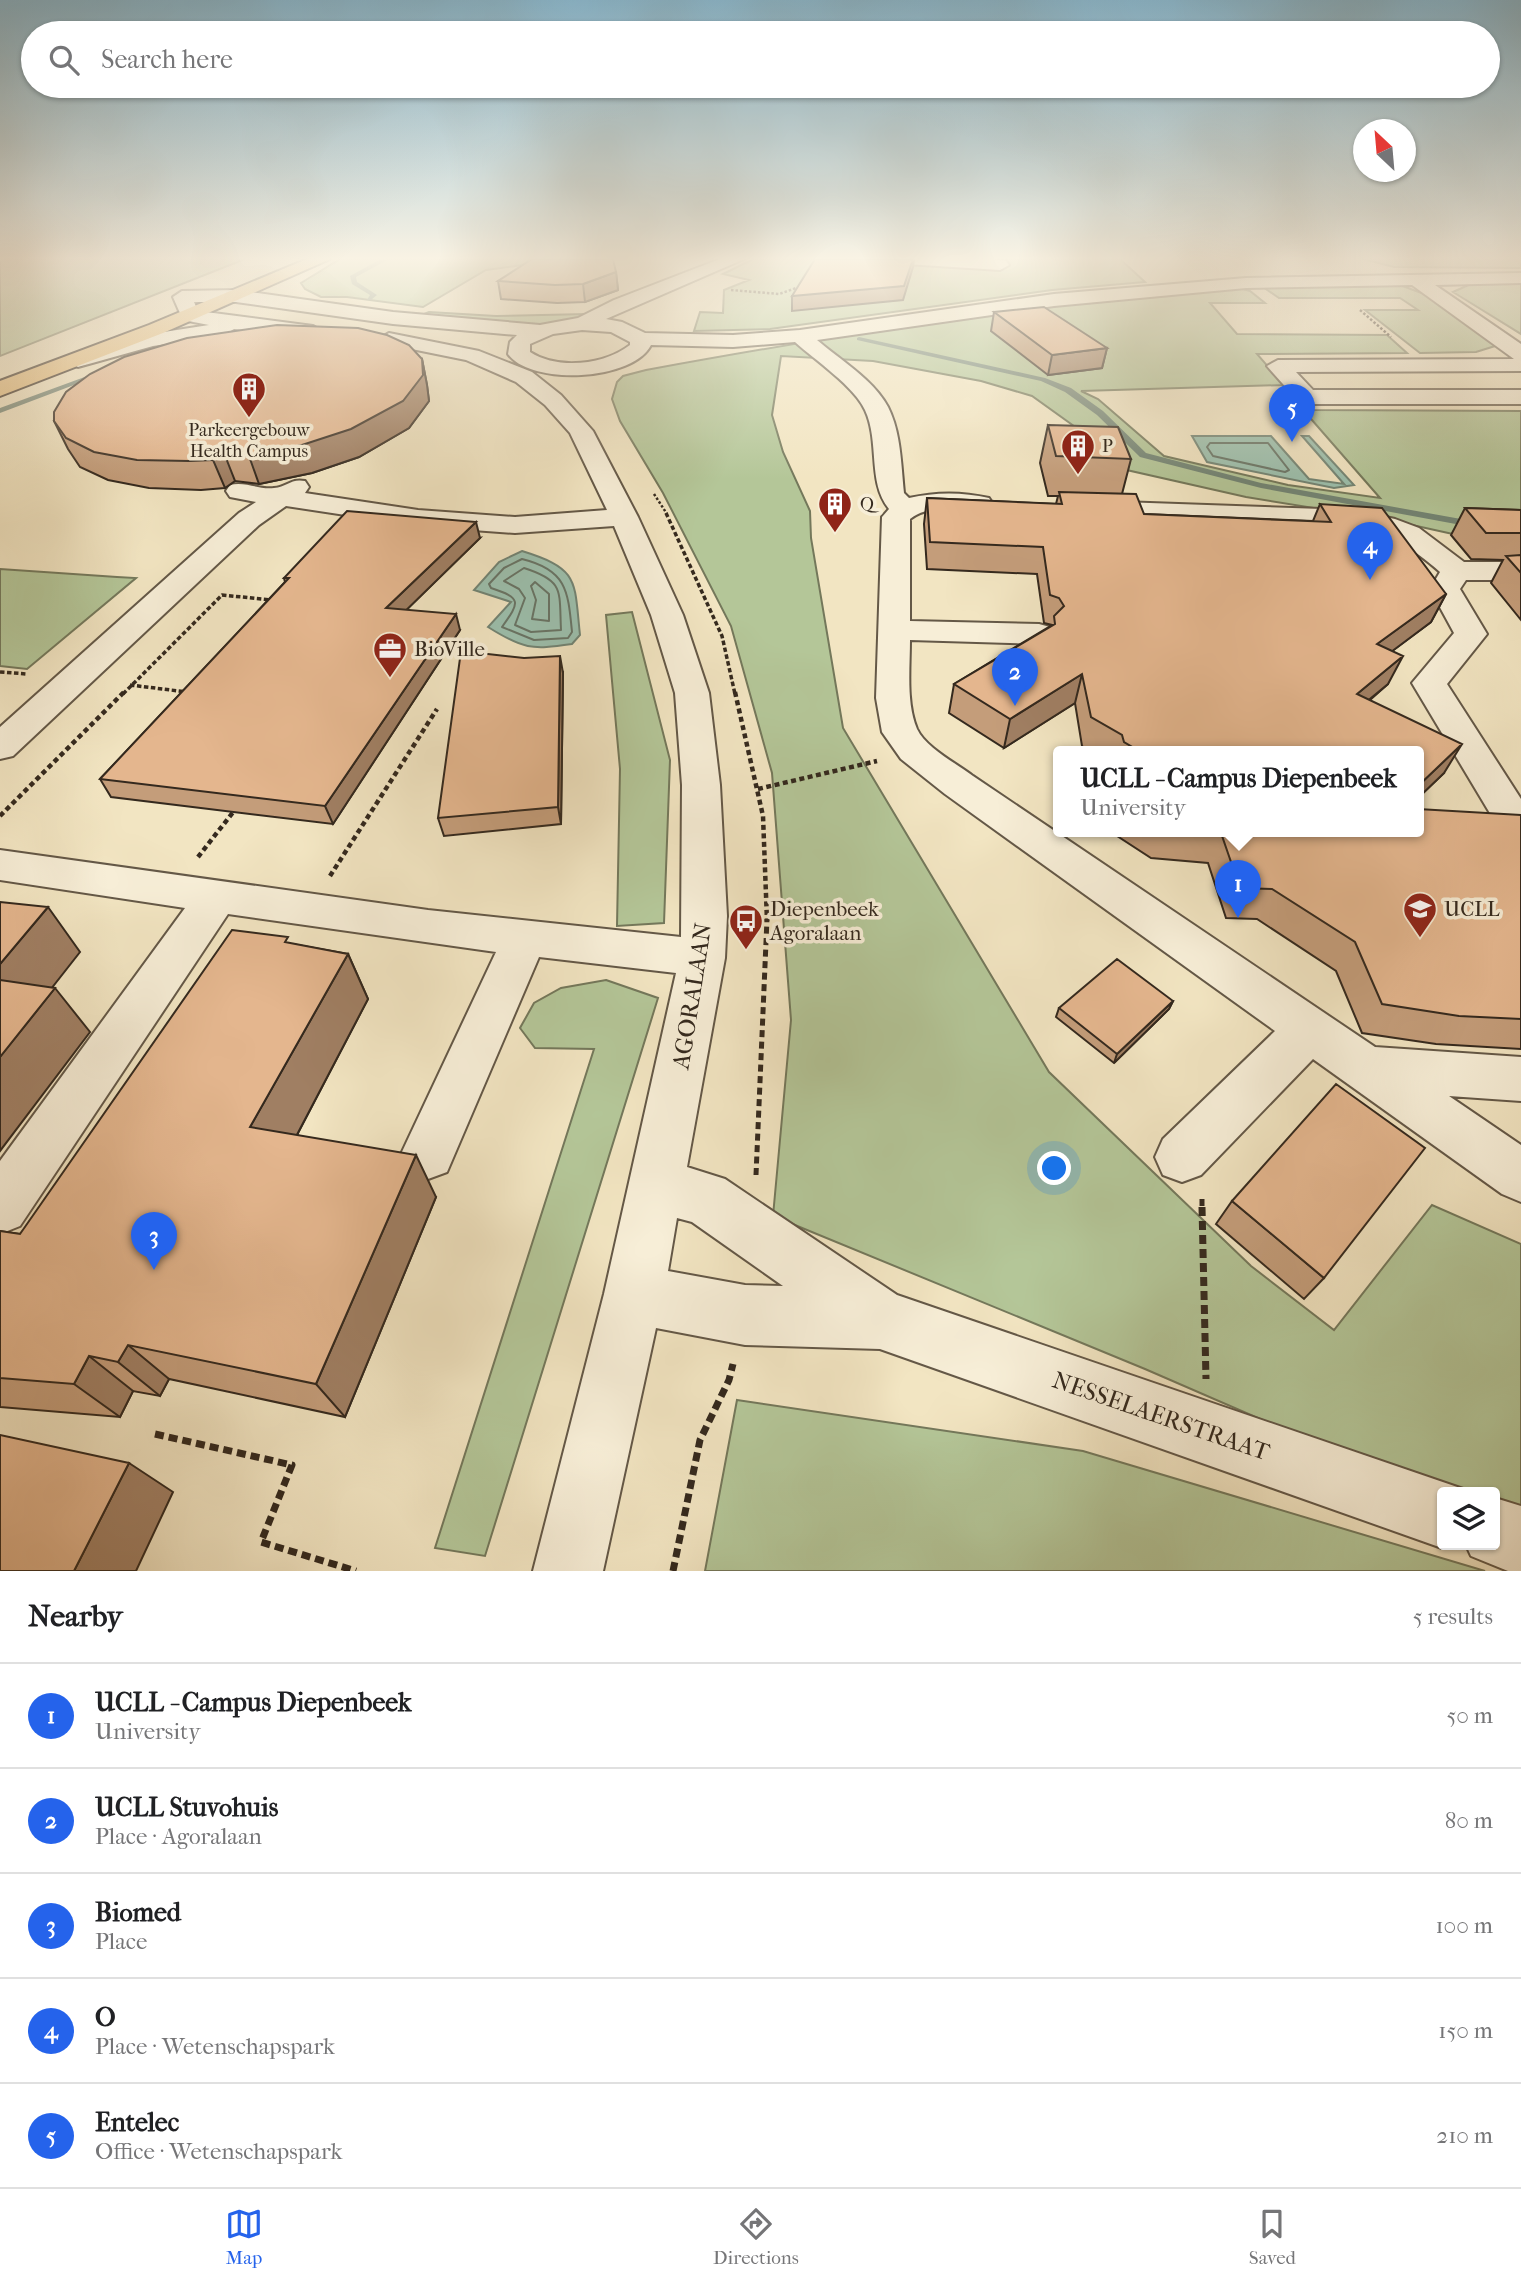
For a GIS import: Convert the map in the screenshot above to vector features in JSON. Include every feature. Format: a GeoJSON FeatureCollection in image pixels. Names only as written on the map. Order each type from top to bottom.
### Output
{"type":"FeatureCollection","features":[{"type":"Feature","properties":{"kind":"highway"},"geometry":{"type":"LineString","coordinates":[[0,389],[73,362],[133,332]]}},
{"type":"Feature","properties":{"kind":"street"},"geometry":{"type":"LineString","coordinates":[[73,362],[151,340],[204,332]]}},
{"type":"Feature","properties":{"kind":"street"},"geometry":{"type":"LineString","coordinates":[[319,332],[338,334]]}},
{"type":"Feature","properties":{"kind":"street"},"geometry":{"type":"LineString","coordinates":[[518,348],[528,336],[537,332]]}},
{"type":"Feature","properties":{"kind":"street"},"geometry":{"type":"LineString","coordinates":[[607,332],[634,341],[724,349],[830,332]]}},
{"type":"Feature","properties":{"kind":"street"},"geometry":{"type":"LineString","coordinates":[[518,348],[525,359],[547,367],[595,367],[634,341],[635,332]]}},
{"type":"Feature","properties":{"kind":"street"},"geometry":{"type":"LineString","coordinates":[[1490,332],[1521,354]]}},
{"type":"Feature","properties":{"kind":"street"},"geometry":{"type":"LineString","coordinates":[[363,337],[518,348]]}},
{"type":"Feature","properties":{"kind":"street"},"geometry":{"type":"LineString","coordinates":[[800,337],[860,388],[876,407],[886,437],[891,495],[904,509]]}},
{"type":"Feature","properties":{"kind":"street","name":"AGORALAAN"},"geometry":{"type":"LineString","coordinates":[[389,339],[472,355],[524,377],[553,400],[581,431],[624,517],[667,615],[692,693],[701,785],[705,916],[702,958],[634,1294],[568,1571]]}},
{"type":"Feature","properties":{"kind":"street"},"geometry":{"type":"LineString","coordinates":[[1521,365],[1278,366],[1307,397],[1521,397]]}},
{"type":"Feature","properties":{"kind":"street"},"geometry":{"type":"LineString","coordinates":[[547,367],[543,375],[553,400]]}},
{"type":"Feature","properties":{"kind":"street","name":"AGORALAAN"},"geometry":{"type":"LineString","coordinates":[[581,431],[582,392],[595,367]]}},
{"type":"Feature","properties":{"kind":"street"},"geometry":{"type":"LineString","coordinates":[[239,491],[289,493],[418,518],[515,525],[624,517]]}},
{"type":"Feature","properties":{"kind":"street"},"geometry":{"type":"LineString","coordinates":[[0,747],[71,679],[249,519],[289,493]]}},
{"type":"Feature","properties":{"kind":"street"},"geometry":{"type":"LineString","coordinates":[[1004,505],[926,503],[904,509],[896,517],[893,698],[900,732],[914,750],[959,785],[1521,1176]]}},
{"type":"Feature","properties":{"kind":"street"},"geometry":{"type":"LineString","coordinates":[[1060,507],[1352,518],[1404,529],[1421,539],[1456,571],[1521,571]]}},
{"type":"Feature","properties":{"kind":"street"},"geometry":{"type":"LineString","coordinates":[[1456,571],[1445,589],[1471,634],[1429,683],[1508,810]]}},
{"type":"Feature","properties":{"kind":"street"},"geometry":{"type":"LineString","coordinates":[[894,630],[1039,635]]}},
{"type":"Feature","properties":{"kind":"street"},"geometry":{"type":"LineString","coordinates":[[0,866],[308,910],[702,958]]}},
{"type":"Feature","properties":{"kind":"street"},"geometry":{"type":"LineString","coordinates":[[0,1207],[194,893]]}},
{"type":"Feature","properties":{"kind":"street"},"geometry":{"type":"LineString","coordinates":[[428,1154],[525,937]]}},
{"type":"Feature","properties":{"kind":"street"},"geometry":{"type":"LineString","coordinates":[[1182,1157],[1310,1029]]}},
{"type":"Feature","properties":{"kind":"street"},"geometry":{"type":"LineString","coordinates":[[1366,1068],[1521,1079]]}},
{"type":"Feature","properties":{"kind":"street","name":"NESSELAERSTRAAT"},"geometry":{"type":"LineString","coordinates":[[657,1187],[705,1198],[880,1318],[1437,1512]]}},
{"type":"Feature","properties":{"kind":"street","name":"NESSELAERSTRAAT"},"geometry":{"type":"LineString","coordinates":[[634,1294],[745,1315],[880,1318]]}},
{"type":"Feature","properties":{"kind":"street"},"geometry":{"type":"LineString","coordinates":[[1500,1534],[1521,1541]]}},
{"type":"Feature","properties":{"kind":"path"},"geometry":{"type":"LineString","coordinates":[[0,816],[222,595],[274,600]]}},
{"type":"Feature","properties":{"kind":"path"},"geometry":{"type":"LineString","coordinates":[[0,671],[199,694]]}},
{"type":"Feature","properties":{"kind":"path"},"geometry":{"type":"LineString","coordinates":[[308,910],[437,709]]}},
{"type":"Feature","properties":{"kind":"path"},"geometry":{"type":"LineString","coordinates":[[758,789],[914,750]]}},
{"type":"Feature","properties":{"kind":"path"},"geometry":{"type":"LineString","coordinates":[[194,893],[234,811]]}},
{"type":"Feature","properties":{"kind":"path"},"geometry":{"type":"LineString","coordinates":[[1182,1157],[1198,1176],[1202,1188],[1208,1432]]}},
{"type":"Feature","properties":{"kind":"path"},"geometry":{"type":"LineString","coordinates":[[673,1571],[700,1440],[729,1380],[745,1315]]}},
{"type":"Feature","properties":{"kind":"path"},"geometry":{"type":"LineString","coordinates":[[155,1434],[292,1465],[261,1542],[356,1571]]}},
{"type":"Feature","properties":{"kind":"shaded area"},"geometry":{"type":"Polygon","coordinates":[[[0,332],[60,332],[0,356],[0,332]]]}},
{"type":"Feature","properties":{"kind":"shaded area"},"geometry":{"type":"Polygon","coordinates":[[[865,332],[1387,335],[1407,353],[1257,354],[1284,385],[1081,391],[1098,399],[1164,456],[1288,485],[1380,498],[1298,404],[1307,403],[1314,410],[1521,411],[1521,546],[1498,544],[1394,521],[1246,497],[1109,466],[1078,429],[1032,396],[981,381],[873,361],[781,356],[772,415],[783,452],[810,511],[811,538],[843,728],[1049,1072],[1251,1266],[1334,1330],[1432,1205],[1521,1244],[1521,1523],[1500,1518],[1500,1487],[1437,1487],[1437,1496],[1145,1369],[773,1216],[791,1020],[772,773],[731,626],[663,493],[620,421],[612,399],[617,382],[623,376],[865,332]]]}},
{"type":"Feature","properties":{"kind":"shaded area"},"geometry":{"type":"Polygon","coordinates":[[[1394,332],[1480,332],[1497,344],[1476,352],[1420,353],[1394,332]]]}},
{"type":"Feature","properties":{"kind":"shaded area"},"geometry":{"type":"Polygon","coordinates":[[[0,569],[136,578],[27,669],[0,666],[0,569]]]}},
{"type":"Feature","properties":{"kind":"shaded area"},"geometry":{"type":"Polygon","coordinates":[[[632,612],[670,760],[664,923],[617,926],[620,769],[606,615],[632,612]]]}},
{"type":"Feature","properties":{"kind":"shaded area"},"geometry":{"type":"Polygon","coordinates":[[[606,980],[658,998],[485,1556],[435,1548],[594,1049],[535,1048],[520,1028],[534,1003],[561,988],[606,980]]]}},
{"type":"Feature","properties":{"kind":"shaded area"},"geometry":{"type":"Polygon","coordinates":[[[737,1400],[1083,1451],[1485,1571],[705,1571],[737,1400]]]}},
{"type":"Feature","properties":{"kind":"water"},"geometry":{"type":"Polygon","coordinates":[[[1192,436],[1271,436],[1309,479],[1344,484],[1302,436],[1309,436],[1354,485],[1334,488],[1207,462],[1192,436]]]}},
{"type":"Feature","properties":{"kind":"water"},"geometry":{"type":"Polygon","coordinates":[[[522,551],[555,564],[570,579],[577,601],[580,635],[572,644],[528,646],[510,640],[488,627],[511,602],[474,590],[499,562],[522,551]]]}},
{"type":"Feature","properties":{"kind":"building","name":"Parkeergebouw Health Campus"},"geometry":{"type":"Polygon","coordinates":[[[226,332],[376,332],[409,345],[422,359],[423,375],[403,401],[351,429],[302,445],[249,456],[224,453],[213,460],[137,460],[94,452],[66,438],[54,421],[54,412],[66,392],[90,374],[124,357],[187,338],[226,332]]]}},
{"type":"Feature","properties":{"kind":"building"},"geometry":{"type":"Polygon","coordinates":[[[1021,332],[1083,332],[1107,348],[1052,355],[1021,332]]]}},
{"type":"Feature","properties":{"kind":"building"},"geometry":{"type":"Polygon","coordinates":[[[1048,425],[1118,427],[1131,459],[1056,456],[1048,425]]]}},
{"type":"Feature","properties":{"kind":"building"},"geometry":{"type":"Polygon","coordinates":[[[1059,492],[1136,494],[1144,514],[1331,522],[1320,504],[1382,508],[1446,594],[1377,644],[1403,656],[1357,694],[1462,744],[1424,780],[1424,746],[1131,746],[1124,742],[1122,735],[1091,717],[1082,674],[1010,719],[954,684],[1055,624],[1054,616],[1064,606],[1059,598],[1050,595],[1043,547],[930,542],[927,498],[1062,504],[1059,492]]]}},
{"type":"Feature","properties":{"kind":"building"},"geometry":{"type":"Polygon","coordinates":[[[1465,508],[1521,510],[1521,533],[1486,533],[1465,508]]]}},
{"type":"Feature","properties":{"kind":"building","name":"BioVille"},"geometry":{"type":"Polygon","coordinates":[[[347,511],[476,522],[386,608],[456,614],[325,806],[100,779],[289,578],[284,578],[347,511]]]}},
{"type":"Feature","properties":{"kind":"building"},"geometry":{"type":"Polygon","coordinates":[[[1521,555],[1521,573],[1506,556],[1521,555]]]}},
{"type":"Feature","properties":{"kind":"building"},"geometry":{"type":"Polygon","coordinates":[[[461,651],[524,658],[560,656],[558,807],[438,818],[461,651]]]}},
{"type":"Feature","properties":{"kind":"building","name":"UCLL"},"geometry":{"type":"Polygon","coordinates":[[[1424,809],[1521,815],[1521,1019],[1459,1016],[1382,1004],[1355,942],[1272,889],[1240,888],[1222,837],[1424,837],[1424,809]]]}},
{"type":"Feature","properties":{"kind":"building"},"geometry":{"type":"Polygon","coordinates":[[[0,902],[48,907],[0,964],[0,902]]]}},
{"type":"Feature","properties":{"kind":"building"},"geometry":{"type":"Polygon","coordinates":[[[232,930],[288,937],[285,942],[348,954],[250,1127],[416,1155],[316,1384],[128,1345],[118,1362],[89,1356],[74,1384],[0,1378],[0,1231],[20,1234],[232,930]]]}},
{"type":"Feature","properties":{"kind":"building"},"geometry":{"type":"Polygon","coordinates":[[[1117,959],[1173,1001],[1117,1054],[1059,1008],[1117,959]]]}},
{"type":"Feature","properties":{"kind":"building"},"geometry":{"type":"Polygon","coordinates":[[[0,980],[55,988],[0,1057],[0,980]]]}},
{"type":"Feature","properties":{"kind":"building"},"geometry":{"type":"Polygon","coordinates":[[[1336,1084],[1425,1148],[1324,1278],[1232,1201],[1336,1084]]]}},
{"type":"Feature","properties":{"kind":"building"},"geometry":{"type":"Polygon","coordinates":[[[0,1435],[129,1463],[74,1571],[0,1571],[0,1435]]]}},
{"type":"Feature","properties":{"kind":"waterway"},"geometry":{"type":"LineString","coordinates":[[859,339],[1043,379],[1068,390],[1100,413],[1143,455],[1261,485],[1472,524]]}},
{"type":"Feature","properties":{"kind":"waterway"},"geometry":{"type":"LineString","coordinates":[[0,411],[101,373]]}},
{"type":"Feature","properties":{"kind":"place","name":"Parkeergebouw Health Campus"},"geometry":{"type":"Point","coordinates":[249,419]}},
{"type":"Feature","properties":{"kind":"place","name":"Entelec"},"geometry":{"type":"Point","coordinates":[1292,442]}},
{"type":"Feature","properties":{"kind":"place","name":"P"},"geometry":{"type":"Point","coordinates":[1078,476]}},
{"type":"Feature","properties":{"kind":"place","name":"Q"},"geometry":{"type":"Point","coordinates":[835,534]}},
{"type":"Feature","properties":{"kind":"place","name":"O"},"geometry":{"type":"Point","coordinates":[1370,580]}},
{"type":"Feature","properties":{"kind":"place","name":"BioVille"},"geometry":{"type":"Point","coordinates":[390,679]}},
{"type":"Feature","properties":{"kind":"place","name":"UCLL Stuvohuis"},"geometry":{"type":"Point","coordinates":[1015,706]}},
{"type":"Feature","properties":{"kind":"place","name":"UCLL - Campus Diepenbeek"},"geometry":{"type":"Point","coordinates":[1238,918]}},
{"type":"Feature","properties":{"kind":"place","name":"UCLL"},"geometry":{"type":"Point","coordinates":[1420,939]}},
{"type":"Feature","properties":{"kind":"place","name":"Diepenbeek Agoralaan"},"geometry":{"type":"Point","coordinates":[746,951]}},
{"type":"Feature","properties":{"kind":"place","name":"Biomed"},"geometry":{"type":"Point","coordinates":[154,1270]}}]}
